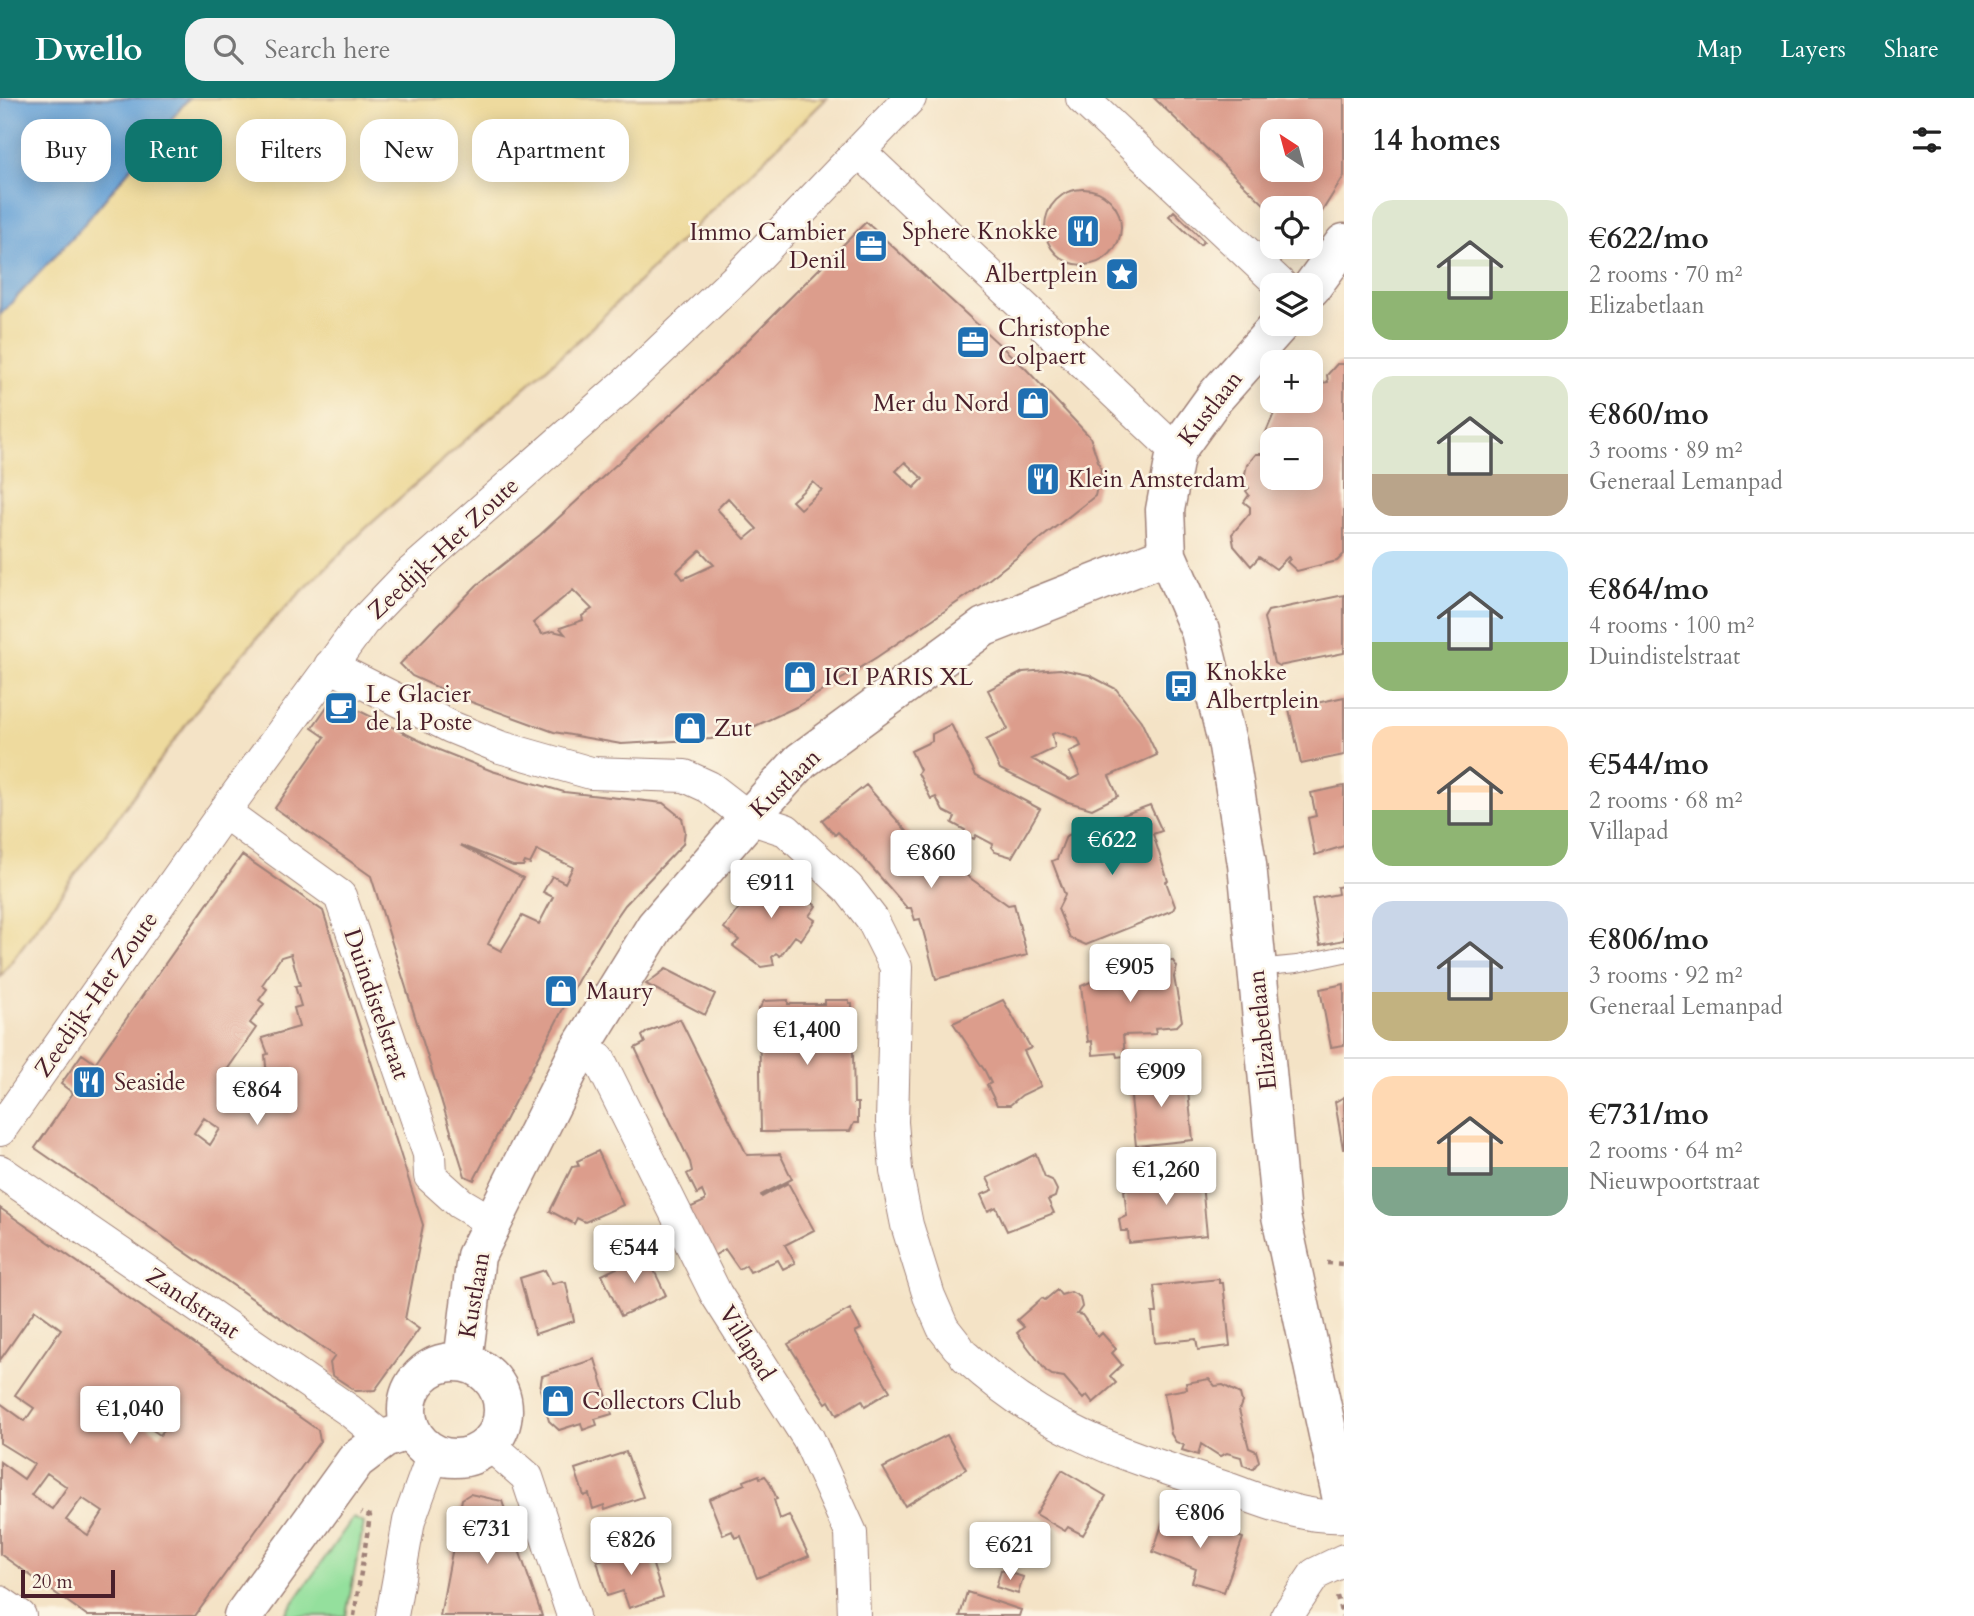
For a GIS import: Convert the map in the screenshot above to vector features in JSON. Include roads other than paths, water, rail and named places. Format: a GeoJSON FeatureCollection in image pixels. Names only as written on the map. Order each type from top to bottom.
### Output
{"type":"FeatureCollection","features":[{"type":"Feature","properties":{"kind":"street","name":"Zeedijk-Het Zoute"},"geometry":{"type":"LineString","coordinates":[[0,1130],[224,812],[363,622],[409,574],[625,384],[742,273],[910,98]]}},
{"type":"Feature","properties":{"kind":"street"},"geometry":{"type":"LineString","coordinates":[[1082,98],[1268,273]]}},
{"type":"Feature","properties":{"kind":"street"},"geometry":{"type":"LineString","coordinates":[[859,151],[1177,451]]}},
{"type":"Feature","properties":{"kind":"street"},"geometry":{"type":"LineString","coordinates":[[1322,273],[1344,243]]}},
{"type":"Feature","properties":{"kind":"street","name":"Kustlaan"},"geometry":{"type":"LineString","coordinates":[[463,1362],[476,1256],[579,1050],[655,926],[801,761],[984,627],[1167,555],[1165,510],[1177,451],[1215,397],[1269,336]]}},
{"type":"Feature","properties":{"kind":"street","name":"Elizabetlaan"},"geometry":{"type":"LineString","coordinates":[[1167,555],[1199,631],[1228,746],[1247,864],[1281,1216],[1344,1509]]}},
{"type":"Feature","properties":{"kind":"street"},"geometry":{"type":"LineString","coordinates":[[330,666],[451,727],[500,747],[591,772],[685,776],[709,786],[748,818],[786,830],[848,888],[872,919],[896,967],[892,1122],[896,1170],[907,1225],[929,1296],[943,1328],[962,1352],[1011,1395],[1072,1433],[1128,1456],[1287,1509],[1320,1518],[1344,1516]]}},
{"type":"Feature","properties":{"kind":"street","name":"Duindistelstraat"},"geometry":{"type":"LineString","coordinates":[[224,812],[340,896],[429,1154],[430,1176],[460,1203],[492,1222]]}},
{"type":"Feature","properties":{"kind":"street","name":"Villapad"},"geometry":{"type":"LineString","coordinates":[[579,1050],[599,1059],[716,1294],[808,1438],[850,1533],[854,1616]]}},
{"type":"Feature","properties":{"kind":"street","name":"Zandstraat"},"geometry":{"type":"LineString","coordinates":[[0,1171],[350,1411],[409,1441]]}},
{"type":"Feature","properties":{"kind":"street"},"geometry":{"type":"LineString","coordinates":[[243,1616],[356,1460],[409,1441],[453,1458],[472,1455],[489,1444],[498,1432],[503,1402],[489,1376],[463,1362],[448,1362],[421,1375],[407,1400],[409,1441],[409,1521],[392,1616]]}},
{"type":"Feature","properties":{"kind":"street"},"geometry":{"type":"LineString","coordinates":[[489,1444],[527,1477],[573,1616]]}},
{"type":"Feature","properties":{"kind":"street"},"geometry":{"type":"LineString","coordinates":[[1287,1616],[1315,1574],[1344,1560]]}},
{"type":"Feature","properties":{"kind":"street"},"geometry":{"type":"LineString","coordinates":[[0,1602],[20,1616]]}},
{"type":"Feature","properties":{"kind":"lane"},"geometry":{"type":"LineString","coordinates":[[1256,968],[1297,964],[1344,954]]}},
{"type":"Feature","properties":{"kind":"water"},"geometry":{"type":"Polygon","coordinates":[[[0,98],[189,98],[172,119],[125,119],[125,175],[80,229],[0,315],[0,98]]]}},
{"type":"Feature","properties":{"kind":"place","name":"Sphere Knokke"},"geometry":{"type":"Point","coordinates":[1083,231]}},
{"type":"Feature","properties":{"kind":"place","name":"Immo Cambier Denil"},"geometry":{"type":"Point","coordinates":[871,246]}},
{"type":"Feature","properties":{"kind":"place","name":"Albertplein"},"geometry":{"type":"Point","coordinates":[1122,274]}},
{"type":"Feature","properties":{"kind":"place","name":"Christophe Colpaert"},"geometry":{"type":"Point","coordinates":[973,342]}},
{"type":"Feature","properties":{"kind":"place","name":"Mer du Nord"},"geometry":{"type":"Point","coordinates":[1033,403]}},
{"type":"Feature","properties":{"kind":"place","name":"Klein Amsterdam"},"geometry":{"type":"Point","coordinates":[1043,479]}},
{"type":"Feature","properties":{"kind":"place","name":"ICI PARIS XL"},"geometry":{"type":"Point","coordinates":[800,677]}},
{"type":"Feature","properties":{"kind":"place","name":"Knokke Albertplein"},"geometry":{"type":"Point","coordinates":[1181,686]}},
{"type":"Feature","properties":{"kind":"place","name":"Le Glacier de la Poste"},"geometry":{"type":"Point","coordinates":[341,708]}},
{"type":"Feature","properties":{"kind":"place","name":"Zut"},"geometry":{"type":"Point","coordinates":[690,728]}},
{"type":"Feature","properties":{"kind":"place","name":"Maury"},"geometry":{"type":"Point","coordinates":[561,991]}},
{"type":"Feature","properties":{"kind":"place","name":"Seaside"},"geometry":{"type":"Point","coordinates":[89,1082]}},
{"type":"Feature","properties":{"kind":"place","name":"Collectors Club"},"geometry":{"type":"Point","coordinates":[558,1401]}}]}
